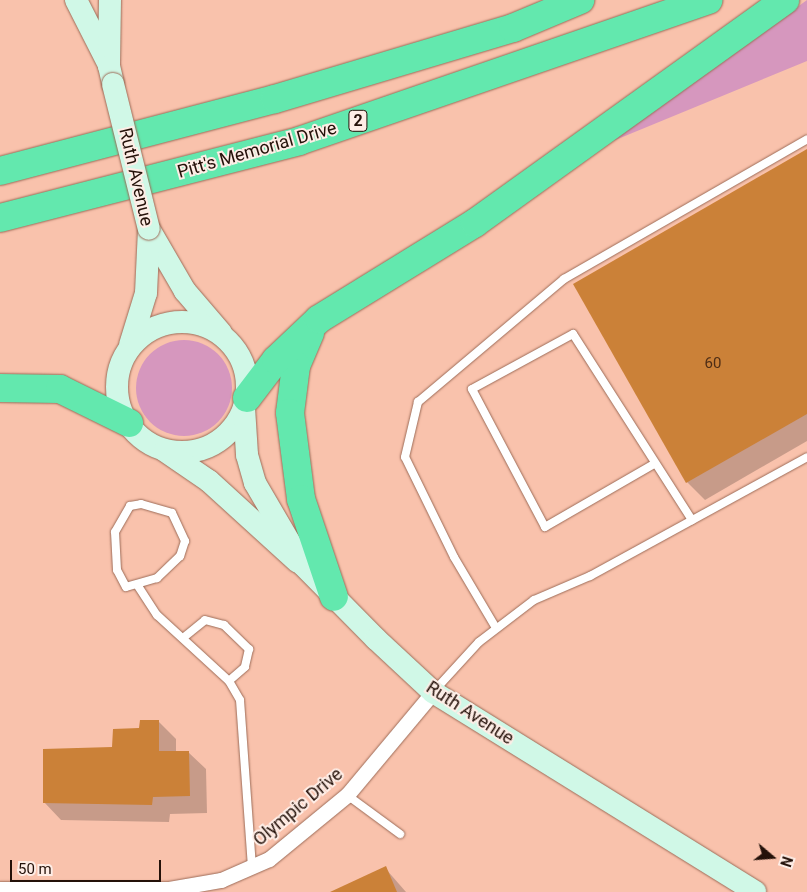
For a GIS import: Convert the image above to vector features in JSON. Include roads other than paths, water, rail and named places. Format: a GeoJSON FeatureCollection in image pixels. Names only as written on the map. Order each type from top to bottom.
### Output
{"type":"FeatureCollection","features":[{"type":"Feature","properties":{"kind":"highway"},"geometry":{"type":"LineString","coordinates":[[0,171],[294,93],[513,28],[580,0]]}},
{"type":"Feature","properties":{"kind":"highway","name":"Pitt's Memorial Drive"},"geometry":{"type":"LineString","coordinates":[[0,218],[299,141],[708,0]]}},
{"type":"Feature","properties":{"kind":"highway"},"geometry":{"type":"LineString","coordinates":[[245,403],[276,360],[319,319],[499,206],[785,0]]}},
{"type":"Feature","properties":{"kind":"highway"},"geometry":{"type":"LineString","coordinates":[[319,319],[301,349],[290,413],[301,499],[334,597]]}},
{"type":"Feature","properties":{"kind":"highway"},"geometry":{"type":"LineString","coordinates":[[0,388],[60,389],[129,423]]}},
{"type":"Feature","properties":{"kind":"main road"},"geometry":{"type":"LineString","coordinates":[[76,0],[111,75]]}},
{"type":"Feature","properties":{"kind":"main road"},"geometry":{"type":"LineString","coordinates":[[110,0],[111,75]]}},
{"type":"Feature","properties":{"kind":"main road","name":"Ruth Avenue"},"geometry":{"type":"LineString","coordinates":[[111,75],[149,229],[146,293],[129,348]]}},
{"type":"Feature","properties":{"kind":"main road"},"geometry":{"type":"LineString","coordinates":[[149,229],[185,291],[228,340],[247,370],[245,403],[231,430],[206,448],[178,452],[157,446]]}},
{"type":"Feature","properties":{"kind":"main road"},"geometry":{"type":"LineString","coordinates":[[228,340],[206,328],[179,323],[148,332],[129,348],[117,382],[118,399],[129,423],[157,446],[209,481],[271,542],[303,565]]}},
{"type":"Feature","properties":{"kind":"main road","name":"Ruth Avenue"},"geometry":{"type":"LineString","coordinates":[[245,403],[247,455],[255,483],[303,565],[433,692],[755,892]]}},
{"type":"Feature","properties":{"kind":"street","name":"Olympic Drive"},"geometry":{"type":"LineString","coordinates":[[0,890],[169,889],[221,880],[269,859],[347,795],[433,692]]}},
{"type":"Feature","properties":{"kind":"lane"},"geometry":{"type":"LineString","coordinates":[[496,628],[454,557],[405,456],[418,402],[564,279],[807,139]]}},
{"type":"Feature","properties":{"kind":"lane"},"geometry":{"type":"LineString","coordinates":[[654,464],[545,527],[472,389],[573,334],[654,464],[692,520]]}},
{"type":"Feature","properties":{"kind":"lane"},"geometry":{"type":"LineString","coordinates":[[433,692],[496,628],[534,600],[590,576],[807,458]]}},
{"type":"Feature","properties":{"kind":"lane"},"geometry":{"type":"LineString","coordinates":[[130,506],[159,506],[172,514],[185,541],[180,556],[169,568],[138,586],[126,587],[120,580],[116,532],[130,506]]}},
{"type":"Feature","properties":{"kind":"lane"},"geometry":{"type":"LineString","coordinates":[[138,586],[157,615],[229,681],[240,700],[244,727],[252,866]]}},
{"type":"Feature","properties":{"kind":"lane"},"geometry":{"type":"LineString","coordinates":[[183,638],[205,620],[224,625],[249,649],[245,667],[229,681]]}},
{"type":"Feature","properties":{"kind":"lane"},"geometry":{"type":"LineString","coordinates":[[347,795],[400,834]]}}]}
